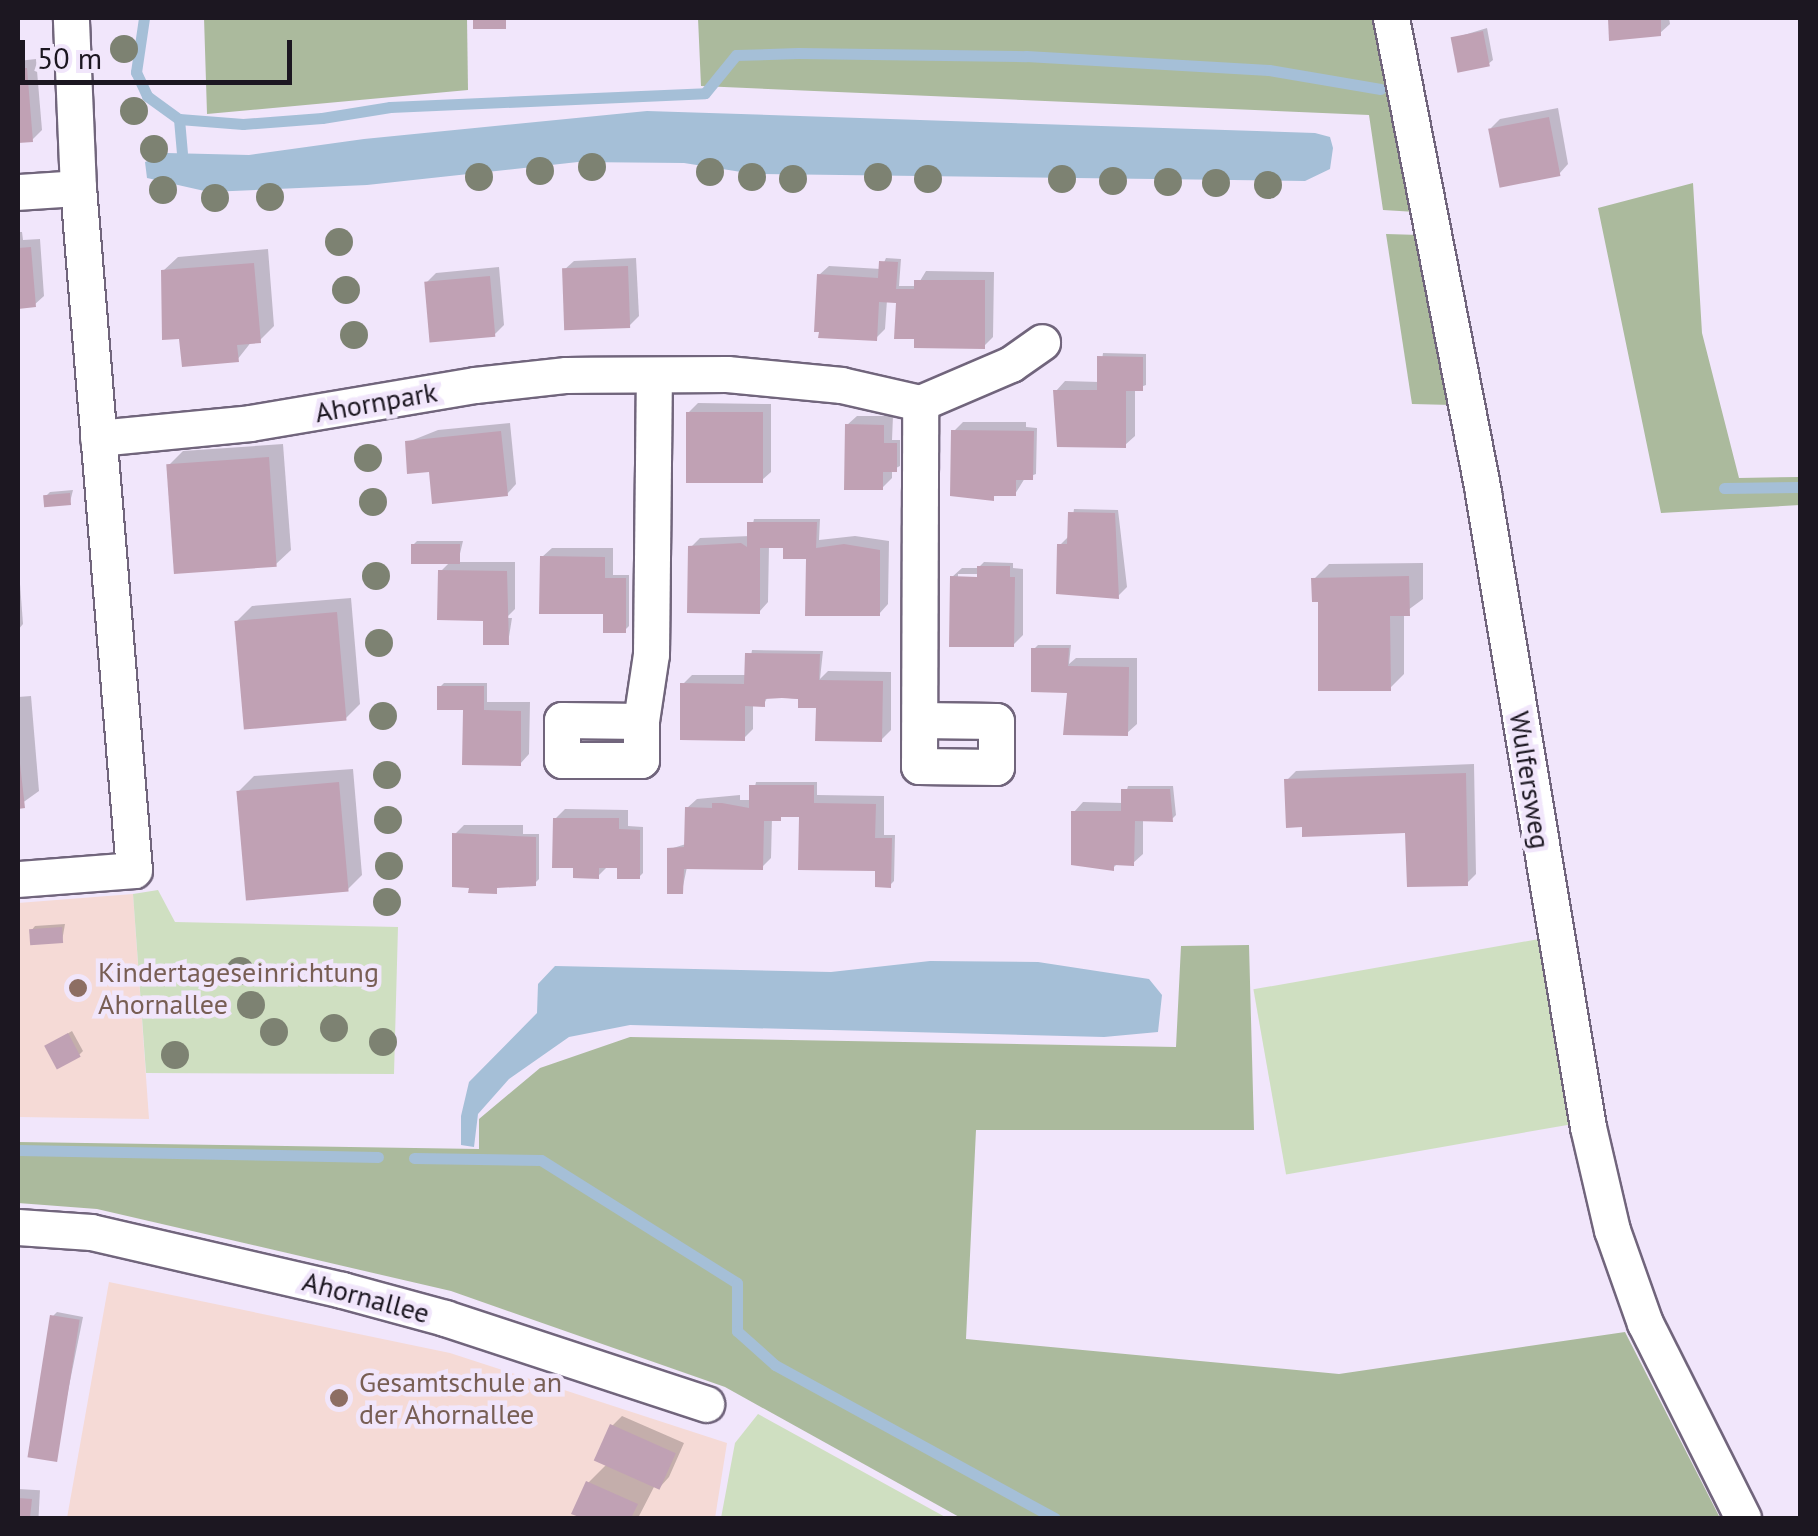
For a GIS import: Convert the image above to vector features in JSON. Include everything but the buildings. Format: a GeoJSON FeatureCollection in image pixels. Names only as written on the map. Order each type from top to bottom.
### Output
{"type":"FeatureCollection","features":[{"type":"Feature","properties":{"kind":"street"},"geometry":{"type":"LineString","coordinates":[[18,879],[134,870],[78,188],[70,18]]}},
{"type":"Feature","properties":{"kind":"street","name":"Wulfersweg"},"geometry":{"type":"LineString","coordinates":[[1391,18],[1482,493],[1588,1127],[1604,1196],[1645,1323],[1743,1518]]}},
{"type":"Feature","properties":{"kind":"street"},"geometry":{"type":"LineString","coordinates":[[18,192],[78,188]]}},
{"type":"Feature","properties":{"kind":"street"},"geometry":{"type":"LineString","coordinates":[[920,720],[920,403],[1011,364],[1042,342]]}},
{"type":"Feature","properties":{"kind":"street","name":"Ahornpark"},"geometry":{"type":"LineString","coordinates":[[98,438],[250,423],[475,385],[566,375],[727,374],[841,384],[920,403]]}},
{"type":"Feature","properties":{"kind":"street"},"geometry":{"type":"LineString","coordinates":[[641,721],[651,654],[654,376]]}},
{"type":"Feature","properties":{"kind":"street","name":"Ahornallee"},"geometry":{"type":"LineString","coordinates":[[18,1227],[91,1232],[322,1285],[445,1318],[706,1404]]}},
{"type":"Feature","properties":{"kind":"shaded area","name":"Kindertageseinrichtung Ahornallee"},"geometry":{"type":"Polygon","coordinates":[[[133,894],[149,1119],[18,1117],[18,903],[133,894]]]}},
{"type":"Feature","properties":{"kind":"shaded area","name":"Gesamtschule an der Ahornallee"},"geometry":{"type":"Polygon","coordinates":[[[109,1282],[450,1353],[727,1443],[715,1518],[67,1518],[109,1282]]]}},
{"type":"Feature","properties":{"kind":"green space"},"geometry":{"type":"Polygon","coordinates":[[[204,18],[467,18],[468,90],[207,114],[204,18]]]}},
{"type":"Feature","properties":{"kind":"green space"},"geometry":{"type":"Polygon","coordinates":[[[698,18],[1372,18],[1399,119],[1416,212],[1383,210],[1369,115],[701,86],[698,18]]]}},
{"type":"Feature","properties":{"kind":"green space"},"geometry":{"type":"Polygon","coordinates":[[[1693,183],[1702,333],[1739,478],[1800,477],[1800,505],[1661,513],[1598,208],[1693,183]]]}},
{"type":"Feature","properties":{"kind":"green space"},"geometry":{"type":"Polygon","coordinates":[[[1386,234],[1420,235],[1452,405],[1412,404],[1386,234]]]}},
{"type":"Feature","properties":{"kind":"green space"},"geometry":{"type":"Polygon","coordinates":[[[158,890],[175,922],[398,927],[394,1074],[146,1073],[133,894],[158,890]]]}},
{"type":"Feature","properties":{"kind":"green space"},"geometry":{"type":"Polygon","coordinates":[[[1539,939],[1572,1124],[1286,1175],[1253,989],[1539,939]]]}},
{"type":"Feature","properties":{"kind":"green space"},"geometry":{"type":"Polygon","coordinates":[[[1249,945],[1254,1130],[976,1130],[966,1339],[1339,1374],[1625,1332],[1720,1518],[961,1518],[725,1387],[451,1291],[97,1209],[18,1203],[18,1142],[479,1149],[479,1119],[540,1068],[630,1037],[1176,1047],[1181,946],[1249,945]]]}},
{"type":"Feature","properties":{"kind":"green space"},"geometry":{"type":"Polygon","coordinates":[[[758,1414],[947,1518],[721,1518],[735,1443],[758,1414]]]}},
{"type":"Feature","properties":{"kind":"water"},"geometry":{"type":"Polygon","coordinates":[[[647,111],[1315,133],[1330,137],[1333,148],[1330,169],[1305,181],[754,174],[684,163],[578,162],[367,185],[209,192],[147,178],[145,162],[167,153],[249,155],[364,139],[647,111]]]}},
{"type":"Feature","properties":{"kind":"water"},"geometry":{"type":"Polygon","coordinates":[[[930,961],[1038,962],[1149,979],[1162,995],[1158,1032],[1104,1037],[630,1025],[569,1037],[509,1079],[478,1114],[474,1147],[461,1145],[461,1116],[469,1082],[537,1013],[538,984],[555,966],[831,972],[930,961]]]}},
{"type":"Feature","properties":{"kind":"waterway"},"geometry":{"type":"LineString","coordinates":[[144,18],[136,72],[147,96],[179,119],[243,124],[322,118],[390,107],[705,93],[736,55],[798,53],[1026,56],[1269,70],[1380,89]]}},
{"type":"Feature","properties":{"kind":"waterway"},"geometry":{"type":"LineString","coordinates":[[179,119],[182,153]]}},
{"type":"Feature","properties":{"kind":"waterway"},"geometry":{"type":"LineString","coordinates":[[1724,488],[1800,487]]}},
{"type":"Feature","properties":{"kind":"waterway"},"geometry":{"type":"LineString","coordinates":[[18,1150],[378,1157]]}},
{"type":"Feature","properties":{"kind":"waterway"},"geometry":{"type":"LineString","coordinates":[[414,1158],[541,1160],[737,1283],[737,1331],[775,1365],[1055,1518]]}},
{"type":"Feature","properties":{"kind":"place","name":"Kindertageseinrichtung Ahornallee"},"geometry":{"type":"Point","coordinates":[78,988]}},
{"type":"Feature","properties":{"kind":"place","name":"Gesamtschule an der Ahornallee"},"geometry":{"type":"Point","coordinates":[339,1398]}}]}
